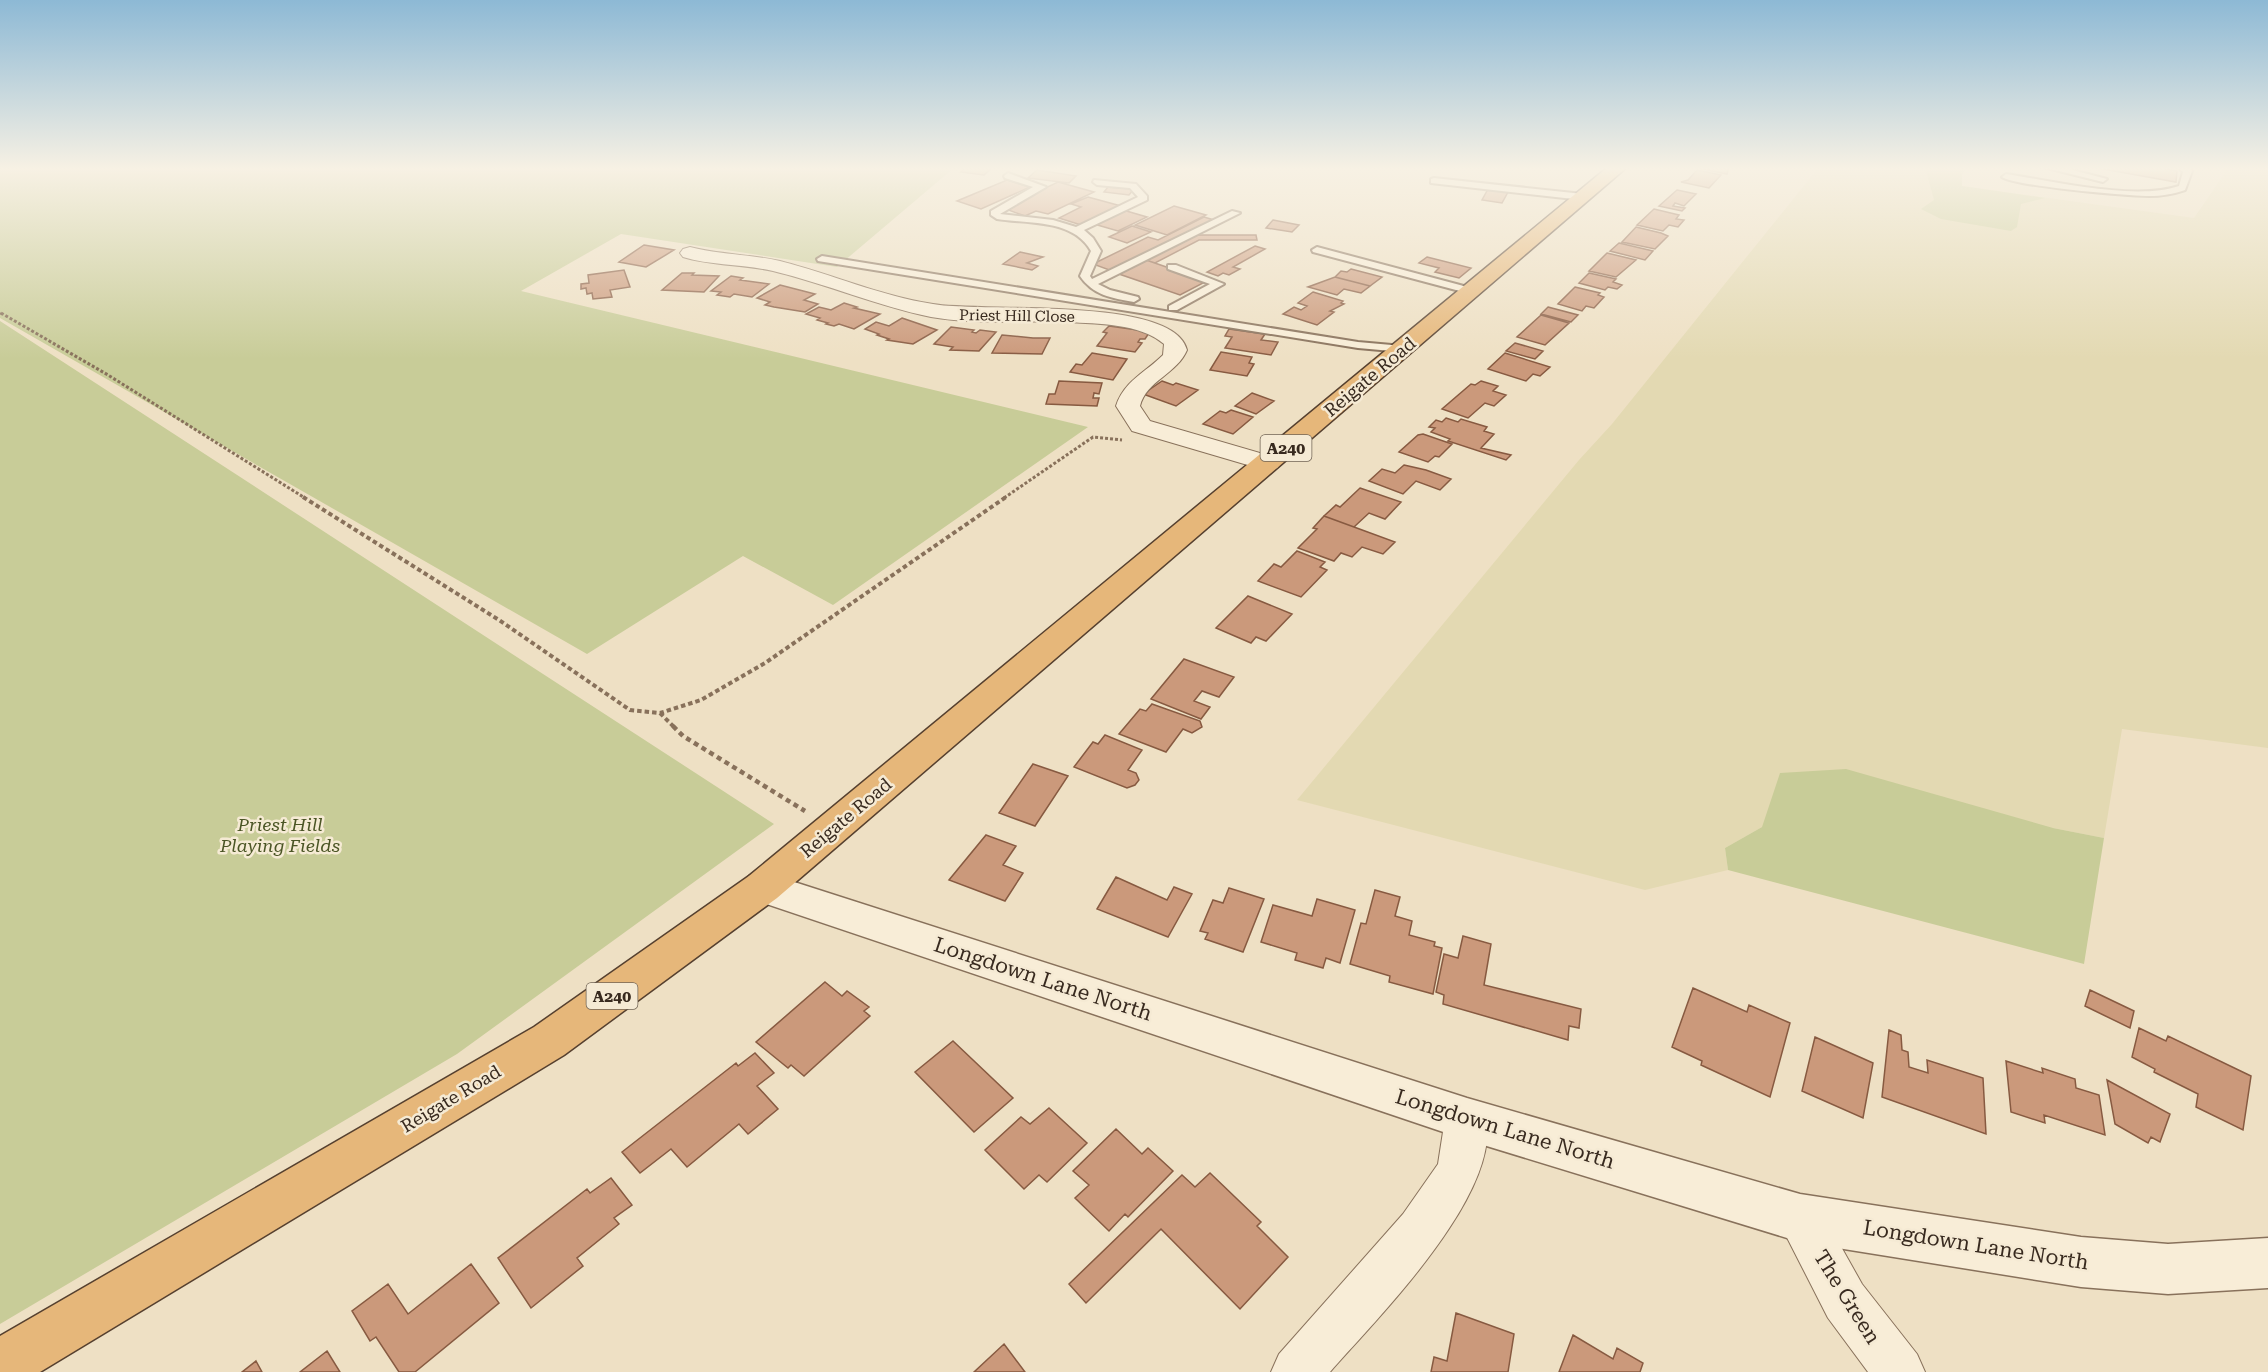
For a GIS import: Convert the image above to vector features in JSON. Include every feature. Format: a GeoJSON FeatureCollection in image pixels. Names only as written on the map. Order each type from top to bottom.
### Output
{"type":"FeatureCollection","features":[{"type":"Feature","properties":{"kind":"highway","name":"Reigate Road"},"geometry":{"type":"LineString","coordinates":[[0,1366],[549,1041],[763,887],[1268,463],[1392,347],[1471,291],[1542,231]]}},
{"type":"Feature","properties":{"kind":"street","name":"Priest Hill Close"},"geometry":{"type":"LineString","coordinates":[[690,253],[709,260],[773,266],[892,304],[934,313],[1047,314],[1152,329],[1170,337],[1174,342],[1176,355],[1171,362],[1132,391],[1128,406],[1134,419],[1141,426],[1159,433],[1268,463]]}},
{"type":"Feature","properties":{"kind":"street","name":"Longdown Lane North"},"geometry":{"type":"LineString","coordinates":[[763,887],[1467,1119],[1800,1218],[2081,1262],[2168,1269],[2268,1263]]}},
{"type":"Feature","properties":{"kind":"street"},"geometry":{"type":"LineString","coordinates":[[1297,1372],[1420,1231],[1459,1171],[1467,1119]]}},
{"type":"Feature","properties":{"kind":"street","name":"The Green"},"geometry":{"type":"LineString","coordinates":[[1800,1218],[1845,1301],[1899,1372]]}},
{"type":"Feature","properties":{"kind":"lane"},"geometry":{"type":"LineString","coordinates":[[1079,231],[1092,239],[1096,251],[1085,276],[1097,290],[1173,308],[1356,337],[1392,347]]}},
{"type":"Feature","properties":{"kind":"lane"},"geometry":{"type":"LineString","coordinates":[[1090,284],[1198,231]]}},
{"type":"Feature","properties":{"kind":"lane"},"geometry":{"type":"LineString","coordinates":[[1317,250],[1471,291]]}},
{"type":"Feature","properties":{"kind":"lane"},"geometry":{"type":"LineString","coordinates":[[822,259],[1311,338],[1392,347]]}},
{"type":"Feature","properties":{"kind":"lane"},"geometry":{"type":"LineString","coordinates":[[1172,267],[1219,284],[1173,308]]}},
{"type":"Feature","properties":{"kind":"path"},"geometry":{"type":"LineString","coordinates":[[0,313],[108,375],[499,620],[630,710],[660,713],[701,700],[765,663],[1093,437]]}},
{"type":"Feature","properties":{"kind":"path"},"geometry":{"type":"LineString","coordinates":[[660,713],[682,736],[833,829]]}},
{"type":"Feature","properties":{"kind":"shaded area"},"geometry":{"type":"Polygon","coordinates":[[[1767,231],[2268,231],[2268,748],[2122,729],[2104,838],[2053,828],[1762,827],[1725,848],[1728,870],[1645,890],[1297,800],[1579,460],[1612,424],[1767,231]]]}},
{"type":"Feature","properties":{"kind":"green space"},"geometry":{"type":"Polygon","coordinates":[[[0,231],[879,231],[837,267],[621,234],[521,291],[1088,427],[833,605],[743,556],[587,654],[0,318],[0,231]]]}},
{"type":"Feature","properties":{"kind":"green space","name":"Priest Hill Playing Fields"},"geometry":{"type":"Polygon","coordinates":[[[0,321],[774,824],[457,1054],[0,1324],[0,321]]]}},
{"type":"Feature","properties":{"kind":"green space"},"geometry":{"type":"Polygon","coordinates":[[[1846,769],[2053,828],[2104,838],[2084,964],[1728,870],[1725,848],[1762,827],[1780,773],[1846,769]]]}},
{"type":"Feature","properties":{"kind":"building"},"geometry":{"type":"Polygon","coordinates":[[[1121,231],[1151,232],[1127,243],[1109,237],[1121,231]]]}},
{"type":"Feature","properties":{"kind":"building"},"geometry":{"type":"Polygon","coordinates":[[[1154,231],[1175,231],[1167,235],[1154,231]]]}},
{"type":"Feature","properties":{"kind":"building"},"geometry":{"type":"Polygon","coordinates":[[[1176,231],[1192,231],[1112,271],[1093,264],[1148,237],[1158,240],[1176,231]]]}},
{"type":"Feature","properties":{"kind":"building"},"geometry":{"type":"Polygon","coordinates":[[[1632,231],[1653,231],[1668,236],[1655,249],[1622,242],[1632,231]]]}},
{"type":"Feature","properties":{"kind":"building"},"geometry":{"type":"Polygon","coordinates":[[[1196,235],[1256,235],[1257,240],[1199,240],[1155,263],[1146,260],[1196,235]]]}},
{"type":"Feature","properties":{"kind":"building"},"geometry":{"type":"Polygon","coordinates":[[[1619,243],[1653,251],[1645,260],[1610,251],[1619,243]]]}},
{"type":"Feature","properties":{"kind":"building"},"geometry":{"type":"Polygon","coordinates":[[[644,245],[674,250],[646,267],[619,262],[644,245]]]}},
{"type":"Feature","properties":{"kind":"building"},"geometry":{"type":"Polygon","coordinates":[[[1255,246],[1265,249],[1233,267],[1240,269],[1229,275],[1223,273],[1218,276],[1207,272],[1255,246]]]}},
{"type":"Feature","properties":{"kind":"building"},"geometry":{"type":"Polygon","coordinates":[[[1020,252],[1043,257],[1027,263],[1038,266],[1032,270],[1003,264],[1020,252]]]}},
{"type":"Feature","properties":{"kind":"building"},"geometry":{"type":"Polygon","coordinates":[[[1607,253],[1636,260],[1616,277],[1589,271],[1607,253]]]}},
{"type":"Feature","properties":{"kind":"building"},"geometry":{"type":"Polygon","coordinates":[[[1427,257],[1471,268],[1459,278],[1435,272],[1439,268],[1419,263],[1427,257]]]}},
{"type":"Feature","properties":{"kind":"building"},"geometry":{"type":"Polygon","coordinates":[[[1146,260],[1207,281],[1180,295],[1119,274],[1146,260]]]}},
{"type":"Feature","properties":{"kind":"building"},"geometry":{"type":"Polygon","coordinates":[[[1351,269],[1382,277],[1370,286],[1335,277],[1341,271],[1347,272],[1351,269]]]}},
{"type":"Feature","properties":{"kind":"building"},"geometry":{"type":"Polygon","coordinates":[[[624,270],[630,287],[610,290],[612,297],[593,299],[592,293],[587,294],[586,288],[581,289],[581,284],[589,283],[588,275],[624,270]]]}},
{"type":"Feature","properties":{"kind":"building"},"geometry":{"type":"Polygon","coordinates":[[[682,273],[719,276],[704,292],[662,290],[682,273]]]}},
{"type":"Feature","properties":{"kind":"building"},"geometry":{"type":"Polygon","coordinates":[[[1589,273],[1616,279],[1613,282],[1622,285],[1617,289],[1608,287],[1605,290],[1579,283],[1589,273]]]}},
{"type":"Feature","properties":{"kind":"building"},"geometry":{"type":"Polygon","coordinates":[[[731,276],[743,278],[740,280],[769,284],[752,297],[734,294],[730,297],[717,295],[721,292],[711,291],[731,276]]]}},
{"type":"Feature","properties":{"kind":"building"},"geometry":{"type":"Polygon","coordinates":[[[1335,277],[1370,286],[1361,293],[1344,289],[1337,295],[1308,287],[1335,277]]]}},
{"type":"Feature","properties":{"kind":"building"},"geometry":{"type":"Polygon","coordinates":[[[780,285],[815,294],[804,300],[818,304],[805,312],[765,305],[770,302],[757,298],[780,285]]]}},
{"type":"Feature","properties":{"kind":"building"},"geometry":{"type":"Polygon","coordinates":[[[1575,287],[1600,293],[1598,295],[1604,297],[1594,308],[1586,306],[1582,311],[1558,304],[1575,287]]]}},
{"type":"Feature","properties":{"kind":"building"},"geometry":{"type":"Polygon","coordinates":[[[1313,292],[1343,301],[1341,303],[1344,304],[1330,311],[1334,312],[1317,325],[1283,314],[1294,307],[1301,310],[1307,306],[1298,303],[1313,292]]]}},
{"type":"Feature","properties":{"kind":"building"},"geometry":{"type":"Polygon","coordinates":[[[844,303],[857,307],[854,308],[880,314],[854,329],[839,324],[834,326],[826,324],[828,323],[817,320],[820,318],[806,314],[819,307],[831,310],[844,303]]]}},
{"type":"Feature","properties":{"kind":"building"},"geometry":{"type":"Polygon","coordinates":[[[1548,307],[1578,315],[1571,322],[1541,314],[1548,307]]]}},
{"type":"Feature","properties":{"kind":"building"},"geometry":{"type":"Polygon","coordinates":[[[1541,315],[1569,323],[1545,345],[1517,337],[1541,315]]]}},
{"type":"Feature","properties":{"kind":"building"},"geometry":{"type":"Polygon","coordinates":[[[902,318],[937,330],[913,344],[887,340],[889,339],[865,329],[876,322],[889,326],[902,318]]]}},
{"type":"Feature","properties":{"kind":"building"},"geometry":{"type":"Polygon","coordinates":[[[1109,326],[1149,333],[1145,339],[1140,339],[1138,342],[1142,343],[1135,352],[1097,346],[1107,333],[1103,332],[1109,326]]]}},
{"type":"Feature","properties":{"kind":"building"},"geometry":{"type":"Polygon","coordinates":[[[951,327],[974,330],[972,332],[976,333],[980,330],[996,332],[979,351],[950,350],[953,347],[934,344],[951,327]]]}},
{"type":"Feature","properties":{"kind":"building"},"geometry":{"type":"Polygon","coordinates":[[[1229,329],[1265,334],[1261,340],[1278,342],[1271,355],[1225,348],[1232,337],[1225,336],[1229,329]]]}},
{"type":"Feature","properties":{"kind":"building"},"geometry":{"type":"Polygon","coordinates":[[[1002,335],[1050,338],[1042,354],[992,353],[1002,335]]]}},
{"type":"Feature","properties":{"kind":"building"},"geometry":{"type":"Polygon","coordinates":[[[1515,343],[1543,351],[1535,359],[1506,351],[1515,343]]]}},
{"type":"Feature","properties":{"kind":"building"},"geometry":{"type":"Polygon","coordinates":[[[1221,352],[1252,357],[1249,363],[1254,364],[1247,376],[1210,370],[1221,352]]]}},
{"type":"Feature","properties":{"kind":"building"},"geometry":{"type":"Polygon","coordinates":[[[1092,353],[1127,359],[1113,380],[1070,372],[1076,364],[1082,365],[1092,353]]]}},
{"type":"Feature","properties":{"kind":"building"},"geometry":{"type":"Polygon","coordinates":[[[1505,353],[1550,367],[1540,376],[1533,374],[1526,381],[1488,369],[1505,353]]]}},
{"type":"Feature","properties":{"kind":"building"},"geometry":{"type":"Polygon","coordinates":[[[1059,381],[1102,383],[1099,394],[1094,393],[1093,398],[1099,398],[1097,406],[1046,404],[1049,394],[1055,394],[1059,381]]]}},
{"type":"Feature","properties":{"kind":"building"},"geometry":{"type":"Polygon","coordinates":[[[1162,381],[1198,390],[1176,406],[1143,394],[1162,381]]]}},
{"type":"Feature","properties":{"kind":"building"},"geometry":{"type":"Polygon","coordinates":[[[1481,381],[1498,386],[1493,391],[1506,395],[1494,406],[1485,403],[1468,418],[1442,409],[1471,384],[1475,385],[1481,381]]]}},
{"type":"Feature","properties":{"kind":"building"},"geometry":{"type":"Polygon","coordinates":[[[1252,393],[1274,401],[1256,414],[1235,406],[1252,393]]]}},
{"type":"Feature","properties":{"kind":"building"},"geometry":{"type":"Polygon","coordinates":[[[1231,410],[1253,417],[1233,434],[1203,424],[1220,411],[1226,413],[1231,410]]]}},
{"type":"Feature","properties":{"kind":"building"},"geometry":{"type":"Polygon","coordinates":[[[1446,418],[1458,422],[1461,419],[1487,427],[1484,431],[1494,434],[1481,448],[1511,455],[1506,460],[1448,441],[1450,439],[1431,432],[1435,428],[1429,427],[1436,420],[1442,422],[1446,418]]]}},
{"type":"Feature","properties":{"kind":"building"},"geometry":{"type":"Polygon","coordinates":[[[1423,434],[1452,444],[1439,457],[1435,456],[1428,462],[1399,452],[1418,435],[1423,434]]]}},
{"type":"Feature","properties":{"kind":"building"},"geometry":{"type":"Polygon","coordinates":[[[1404,465],[1451,479],[1440,490],[1416,481],[1403,494],[1369,481],[1382,469],[1395,473],[1404,465]]]}},
{"type":"Feature","properties":{"kind":"building"},"geometry":{"type":"Polygon","coordinates":[[[1360,488],[1401,502],[1385,519],[1369,513],[1354,527],[1324,516],[1336,505],[1340,507],[1360,488]]]}},
{"type":"Feature","properties":{"kind":"building"},"geometry":{"type":"Polygon","coordinates":[[[1324,516],[1395,542],[1383,554],[1362,547],[1352,557],[1341,553],[1334,561],[1298,548],[1317,529],[1313,528],[1324,516]]]}},
{"type":"Feature","properties":{"kind":"building"},"geometry":{"type":"Polygon","coordinates":[[[1297,551],[1325,562],[1320,567],[1327,570],[1301,597],[1258,581],[1274,564],[1281,567],[1297,551]]]}},
{"type":"Feature","properties":{"kind":"building"},"geometry":{"type":"Polygon","coordinates":[[[1248,596],[1292,614],[1266,641],[1256,637],[1251,643],[1216,628],[1248,596]]]}},
{"type":"Feature","properties":{"kind":"building"},"geometry":{"type":"Polygon","coordinates":[[[1184,659],[1234,677],[1219,697],[1202,691],[1194,701],[1210,707],[1201,719],[1151,699],[1184,659]]]}},
{"type":"Feature","properties":{"kind":"building"},"geometry":{"type":"Polygon","coordinates":[[[1152,704],[1200,721],[1202,727],[1192,733],[1183,729],[1166,752],[1119,734],[1140,709],[1146,711],[1152,704]]]}},
{"type":"Feature","properties":{"kind":"building"},"geometry":{"type":"Polygon","coordinates":[[[1105,735],[1142,750],[1128,770],[1136,773],[1139,780],[1135,785],[1127,788],[1074,767],[1093,742],[1098,744],[1105,735]]]}},
{"type":"Feature","properties":{"kind":"building"},"geometry":{"type":"Polygon","coordinates":[[[1033,764],[1068,776],[1035,826],[999,813],[1033,764]]]}},
{"type":"Feature","properties":{"kind":"building"},"geometry":{"type":"Polygon","coordinates":[[[986,835],[1016,846],[1003,865],[1023,873],[1005,901],[949,880],[986,835]]]}},
{"type":"Feature","properties":{"kind":"building"},"geometry":{"type":"Polygon","coordinates":[[[1116,877],[1167,900],[1174,887],[1192,894],[1168,937],[1097,909],[1116,877]]]}},
{"type":"Feature","properties":{"kind":"building"},"geometry":{"type":"Polygon","coordinates":[[[1229,888],[1264,899],[1243,952],[1205,939],[1208,933],[1200,931],[1213,900],[1223,903],[1229,888]]]}},
{"type":"Feature","properties":{"kind":"building"},"geometry":{"type":"Polygon","coordinates":[[[1375,890],[1400,897],[1395,916],[1412,921],[1409,935],[1435,942],[1434,946],[1442,948],[1433,994],[1389,982],[1390,976],[1350,964],[1361,923],[1366,924],[1375,890]]]}},
{"type":"Feature","properties":{"kind":"building"},"geometry":{"type":"Polygon","coordinates":[[[1317,899],[1355,910],[1340,963],[1326,958],[1323,968],[1295,960],[1297,953],[1261,942],[1273,905],[1312,916],[1317,899]]]}},
{"type":"Feature","properties":{"kind":"building"},"geometry":{"type":"Polygon","coordinates":[[[1463,936],[1491,944],[1484,985],[1581,1009],[1579,1028],[1569,1026],[1568,1040],[1443,1004],[1444,995],[1436,992],[1444,954],[1458,958],[1463,936]]]}},
{"type":"Feature","properties":{"kind":"building"},"geometry":{"type":"Polygon","coordinates":[[[825,982],[842,996],[847,991],[869,1007],[864,1011],[870,1016],[804,1076],[791,1065],[788,1068],[756,1042],[825,982]]]}},
{"type":"Feature","properties":{"kind":"building"},"geometry":{"type":"Polygon","coordinates":[[[1693,988],[1747,1012],[1749,1005],[1790,1023],[1770,1097],[1701,1065],[1702,1061],[1672,1047],[1693,988]]]}},
{"type":"Feature","properties":{"kind":"building"},"geometry":{"type":"Polygon","coordinates":[[[2090,990],[2134,1011],[2130,1028],[2085,1006],[2090,990]]]}},
{"type":"Feature","properties":{"kind":"building"},"geometry":{"type":"Polygon","coordinates":[[[2139,1028],[2166,1041],[2168,1036],[2251,1076],[2243,1130],[2196,1107],[2198,1094],[2154,1072],[2155,1069],[2132,1057],[2139,1028]]]}},
{"type":"Feature","properties":{"kind":"building"},"geometry":{"type":"Polygon","coordinates":[[[1889,1030],[1901,1035],[1902,1050],[1908,1052],[1909,1067],[1928,1073],[1927,1060],[1983,1078],[1986,1134],[1882,1097],[1889,1030]]]}},
{"type":"Feature","properties":{"kind":"building"},"geometry":{"type":"Polygon","coordinates":[[[1815,1037],[1873,1063],[1863,1118],[1802,1091],[1815,1037]]]}},
{"type":"Feature","properties":{"kind":"building"},"geometry":{"type":"Polygon","coordinates":[[[953,1041],[1013,1098],[974,1132],[915,1072],[953,1041]]]}},
{"type":"Feature","properties":{"kind":"building"},"geometry":{"type":"Polygon","coordinates":[[[755,1053],[774,1073],[757,1086],[778,1109],[748,1134],[739,1124],[687,1167],[671,1149],[640,1173],[622,1152],[736,1063],[738,1066],[755,1053]]]}},
{"type":"Feature","properties":{"kind":"building"},"geometry":{"type":"Polygon","coordinates":[[[2006,1061],[2043,1073],[2042,1068],[2075,1079],[2076,1088],[2099,1095],[2105,1135],[2044,1115],[2045,1123],[2011,1112],[2006,1061]]]}},
{"type":"Feature","properties":{"kind":"building"},"geometry":{"type":"Polygon","coordinates":[[[2107,1080],[2170,1114],[2160,1142],[2151,1137],[2148,1143],[2115,1124],[2107,1080]]]}},
{"type":"Feature","properties":{"kind":"building"},"geometry":{"type":"Polygon","coordinates":[[[1049,1108],[1087,1143],[1047,1182],[1039,1175],[1024,1189],[985,1150],[1021,1117],[1030,1124],[1049,1108]]]}},
{"type":"Feature","properties":{"kind":"building"},"geometry":{"type":"Polygon","coordinates":[[[1116,1129],[1142,1154],[1148,1148],[1173,1171],[1128,1217],[1125,1214],[1109,1231],[1075,1198],[1089,1185],[1073,1171],[1116,1129]]]}},
{"type":"Feature","properties":{"kind":"building"},"geometry":{"type":"Polygon","coordinates":[[[1210,1173],[1261,1222],[1257,1226],[1288,1257],[1240,1309],[1161,1229],[1086,1303],[1069,1284],[1182,1175],[1195,1187],[1210,1173]]]}},
{"type":"Feature","properties":{"kind":"building"},"geometry":{"type":"Polygon","coordinates":[[[611,1178],[632,1205],[614,1218],[619,1224],[577,1258],[583,1266],[531,1308],[498,1258],[587,1189],[590,1193],[611,1178]]]}},
{"type":"Feature","properties":{"kind":"building"},"geometry":{"type":"Polygon","coordinates":[[[471,1264],[499,1303],[415,1372],[399,1372],[376,1337],[370,1341],[352,1311],[388,1284],[408,1314],[471,1264]]]}},
{"type":"Feature","properties":{"kind":"building"},"geometry":{"type":"Polygon","coordinates":[[[1456,1313],[1514,1334],[1508,1372],[1431,1372],[1434,1357],[1447,1361],[1456,1313]]]}},
{"type":"Feature","properties":{"kind":"building"},"geometry":{"type":"Polygon","coordinates":[[[1573,1335],[1613,1359],[1617,1348],[1643,1363],[1640,1372],[1559,1372],[1573,1335]]]}},
{"type":"Feature","properties":{"kind":"building"},"geometry":{"type":"Polygon","coordinates":[[[1004,1344],[1025,1372],[974,1372],[1004,1344]]]}},
{"type":"Feature","properties":{"kind":"building"},"geometry":{"type":"Polygon","coordinates":[[[327,1351],[340,1372],[300,1372],[327,1351]]]}},
{"type":"Feature","properties":{"kind":"building"},"geometry":{"type":"Polygon","coordinates":[[[256,1361],[262,1372],[242,1372],[256,1361]]]}}]}
